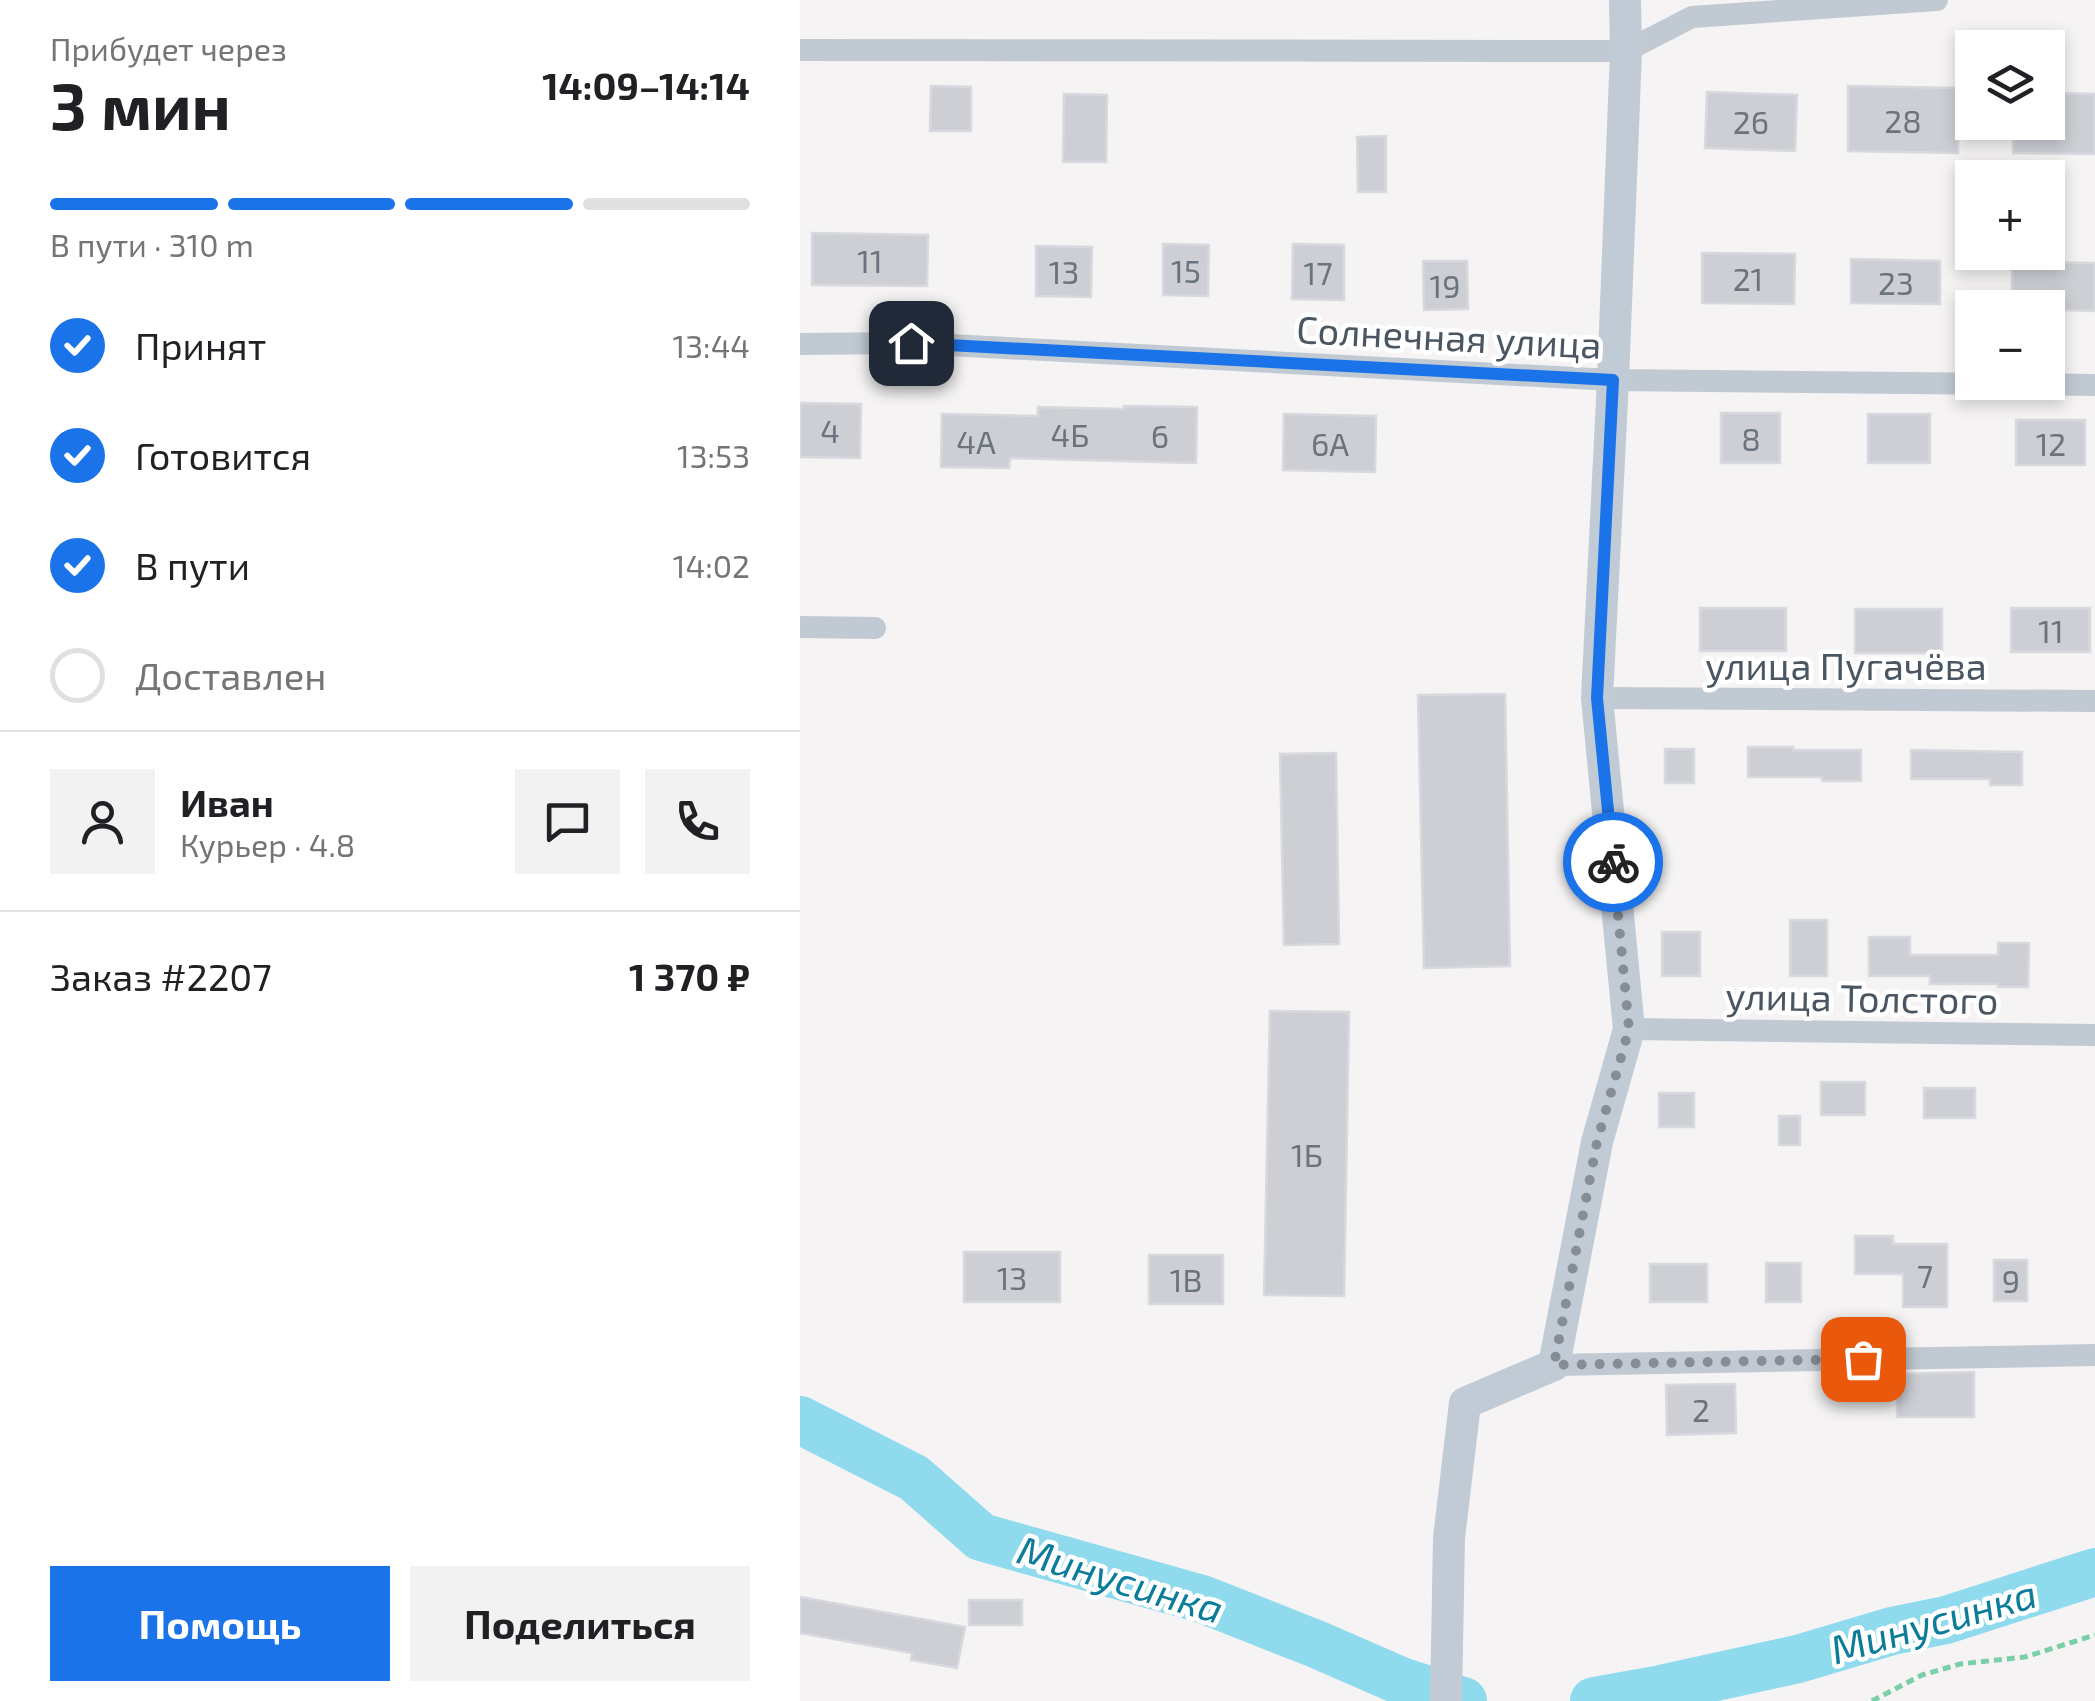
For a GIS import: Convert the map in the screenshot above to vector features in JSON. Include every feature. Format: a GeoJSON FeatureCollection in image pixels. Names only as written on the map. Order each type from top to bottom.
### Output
{"type":"FeatureCollection","features":[{"type":"Feature","properties":{"kind":"street"},"geometry":{"type":"LineString","coordinates":[[1554,1365],[1597,1142],[1629,1029],[1597,698],[1613,380],[1625,0]]}},
{"type":"Feature","properties":{"kind":"street"},"geometry":{"type":"LineString","coordinates":[[800,50],[1626,51],[1692,17],[1937,0]]}},
{"type":"Feature","properties":{"kind":"street","name":"Солнечная улица"},"geometry":{"type":"LineString","coordinates":[[800,344],[911,343],[1613,380],[2095,385]]}},
{"type":"Feature","properties":{"kind":"street"},"geometry":{"type":"LineString","coordinates":[[800,628],[875,628]]}},
{"type":"Feature","properties":{"kind":"street","name":"улица Пугачёва"},"geometry":{"type":"LineString","coordinates":[[1597,698],[2095,701]]}},
{"type":"Feature","properties":{"kind":"street","name":"улица Толстого"},"geometry":{"type":"LineString","coordinates":[[1629,1029],[2095,1035]]}},
{"type":"Feature","properties":{"kind":"street"},"geometry":{"type":"LineString","coordinates":[[1446,1701],[1448,1538],[1465,1403],[1554,1365],[2095,1355]]}},
{"type":"Feature","properties":{"kind":"path"},"geometry":{"type":"LineString","coordinates":[[1872,1701],[1922,1675],[1960,1664],[2025,1657],[2095,1635]]}},
{"type":"Feature","properties":{"kind":"building"},"geometry":{"type":"Polygon","coordinates":[[[931,86],[971,87],[971,131],[930,131],[931,86]]]}},
{"type":"Feature","properties":{"kind":"building"},"geometry":{"type":"Polygon","coordinates":[[[1848,86],[1955,88],[1958,153],[1848,151],[1848,86]]]}},
{"type":"Feature","properties":{"kind":"building"},"geometry":{"type":"Polygon","coordinates":[[[1707,92],[1797,95],[1795,151],[1705,148],[1707,92]]]}},
{"type":"Feature","properties":{"kind":"building"},"geometry":{"type":"Polygon","coordinates":[[[2065,93],[2095,94],[2095,154],[2013,153],[2013,140],[2065,140],[2065,93]]]}},
{"type":"Feature","properties":{"kind":"building"},"geometry":{"type":"Polygon","coordinates":[[[1064,94],[1107,95],[1106,162],[1063,162],[1064,94]]]}},
{"type":"Feature","properties":{"kind":"building"},"geometry":{"type":"Polygon","coordinates":[[[1386,136],[1386,192],[1358,192],[1357,137],[1386,136]]]}},
{"type":"Feature","properties":{"kind":"building"},"geometry":{"type":"Polygon","coordinates":[[[812,233],[928,235],[927,286],[812,285],[812,233]]]}},
{"type":"Feature","properties":{"kind":"building"},"geometry":{"type":"Polygon","coordinates":[[[1163,244],[1209,245],[1208,296],[1163,295],[1163,244]]]}},
{"type":"Feature","properties":{"kind":"building"},"geometry":{"type":"Polygon","coordinates":[[[1293,244],[1344,245],[1344,300],[1292,299],[1293,244]]]}},
{"type":"Feature","properties":{"kind":"building"},"geometry":{"type":"Polygon","coordinates":[[[1036,246],[1092,247],[1091,297],[1036,296],[1036,246]]]}},
{"type":"Feature","properties":{"kind":"building"},"geometry":{"type":"Polygon","coordinates":[[[1702,253],[1795,254],[1794,304],[1702,303],[1702,253]]]}},
{"type":"Feature","properties":{"kind":"building"},"geometry":{"type":"Polygon","coordinates":[[[1851,259],[1940,261],[1940,304],[1851,303],[1851,259]]]}},
{"type":"Feature","properties":{"kind":"building"},"geometry":{"type":"Polygon","coordinates":[[[1423,261],[1467,261],[1468,309],[1424,310],[1423,261]]]}},
{"type":"Feature","properties":{"kind":"building"},"geometry":{"type":"Polygon","coordinates":[[[2065,263],[2095,263],[2095,311],[2065,310],[2065,290],[2012,290],[2012,270],[2065,270],[2065,263]]]}},
{"type":"Feature","properties":{"kind":"building"},"geometry":{"type":"Polygon","coordinates":[[[800,403],[861,404],[860,458],[800,457],[800,403]]]}},
{"type":"Feature","properties":{"kind":"building"},"geometry":{"type":"Polygon","coordinates":[[[1038,407],[1197,407],[1196,463],[1010,458],[1009,468],[941,467],[942,414],[1038,416],[1038,407]]]}},
{"type":"Feature","properties":{"kind":"building"},"geometry":{"type":"Polygon","coordinates":[[[1721,413],[1780,413],[1780,463],[1721,463],[1721,413]]]}},
{"type":"Feature","properties":{"kind":"building"},"geometry":{"type":"Polygon","coordinates":[[[1284,414],[1376,416],[1375,472],[1283,470],[1284,414]]]}},
{"type":"Feature","properties":{"kind":"building"},"geometry":{"type":"Polygon","coordinates":[[[1868,414],[1930,414],[1930,463],[1868,463],[1868,414]]]}},
{"type":"Feature","properties":{"kind":"building"},"geometry":{"type":"Polygon","coordinates":[[[2016,420],[2085,420],[2085,465],[2016,465],[2016,420]]]}},
{"type":"Feature","properties":{"kind":"building"},"geometry":{"type":"Polygon","coordinates":[[[1700,608],[1786,608],[1786,651],[1700,651],[1700,608]]]}},
{"type":"Feature","properties":{"kind":"building"},"geometry":{"type":"Polygon","coordinates":[[[2011,608],[2090,608],[2090,652],[2011,652],[2011,608]]]}},
{"type":"Feature","properties":{"kind":"building"},"geometry":{"type":"Polygon","coordinates":[[[1855,609],[1942,609],[1942,653],[1855,653],[1855,609]]]}},
{"type":"Feature","properties":{"kind":"building"},"geometry":{"type":"Polygon","coordinates":[[[1505,694],[1510,966],[1424,968],[1418,695],[1505,694]]]}},
{"type":"Feature","properties":{"kind":"building"},"geometry":{"type":"Polygon","coordinates":[[[1748,747],[1861,750],[1861,781],[1748,777],[1748,747]]]}},
{"type":"Feature","properties":{"kind":"building"},"geometry":{"type":"Polygon","coordinates":[[[1665,749],[1694,749],[1694,783],[1665,783],[1665,749]]]}},
{"type":"Feature","properties":{"kind":"building"},"geometry":{"type":"Polygon","coordinates":[[[1911,750],[2022,752],[2022,785],[1990,785],[1990,779],[1911,779],[1911,750]]]}},
{"type":"Feature","properties":{"kind":"building"},"geometry":{"type":"Polygon","coordinates":[[[1336,753],[1339,944],[1284,945],[1280,754],[1336,753]]]}},
{"type":"Feature","properties":{"kind":"building"},"geometry":{"type":"Polygon","coordinates":[[[1790,920],[1827,920],[1827,976],[1790,976],[1790,920]]]}},
{"type":"Feature","properties":{"kind":"building"},"geometry":{"type":"Polygon","coordinates":[[[1662,932],[1700,932],[1700,976],[1662,976],[1662,932]]]}},
{"type":"Feature","properties":{"kind":"building"},"geometry":{"type":"Polygon","coordinates":[[[1869,937],[1910,937],[1910,955],[1998,955],[1998,943],[2029,943],[2028,987],[1930,984],[1930,976],[1869,976],[1869,937]]]}},
{"type":"Feature","properties":{"kind":"building"},"geometry":{"type":"Polygon","coordinates":[[[1270,1011],[1349,1012],[1344,1296],[1264,1295],[1270,1011]]]}},
{"type":"Feature","properties":{"kind":"building"},"geometry":{"type":"Polygon","coordinates":[[[1821,1082],[1865,1082],[1865,1115],[1821,1115],[1821,1082]]]}},
{"type":"Feature","properties":{"kind":"building"},"geometry":{"type":"Polygon","coordinates":[[[1924,1088],[1975,1088],[1975,1118],[1924,1118],[1924,1088]]]}},
{"type":"Feature","properties":{"kind":"building"},"geometry":{"type":"Polygon","coordinates":[[[1659,1093],[1694,1093],[1694,1127],[1659,1127],[1659,1093]]]}},
{"type":"Feature","properties":{"kind":"building"},"geometry":{"type":"Polygon","coordinates":[[[1779,1116],[1800,1116],[1800,1145],[1779,1145],[1779,1116]]]}},
{"type":"Feature","properties":{"kind":"building"},"geometry":{"type":"Polygon","coordinates":[[[1855,1236],[1893,1236],[1893,1244],[1947,1244],[1947,1307],[1903,1307],[1903,1274],[1855,1274],[1855,1236]]]}},
{"type":"Feature","properties":{"kind":"building"},"geometry":{"type":"Polygon","coordinates":[[[964,1252],[1060,1252],[1060,1302],[964,1302],[964,1252]]]}},
{"type":"Feature","properties":{"kind":"building"},"geometry":{"type":"Polygon","coordinates":[[[1149,1255],[1223,1255],[1223,1304],[1149,1304],[1149,1255]]]}},
{"type":"Feature","properties":{"kind":"building"},"geometry":{"type":"Polygon","coordinates":[[[1994,1260],[2027,1260],[2027,1301],[1994,1301],[1994,1260]]]}},
{"type":"Feature","properties":{"kind":"building"},"geometry":{"type":"Polygon","coordinates":[[[1766,1263],[1801,1263],[1801,1302],[1766,1302],[1766,1263]]]}},
{"type":"Feature","properties":{"kind":"building"},"geometry":{"type":"Polygon","coordinates":[[[1650,1264],[1707,1264],[1707,1302],[1650,1302],[1650,1264]]]}},
{"type":"Feature","properties":{"kind":"building"},"geometry":{"type":"Polygon","coordinates":[[[1974,1372],[1974,1417],[1897,1417],[1897,1374],[1974,1372]]]}},
{"type":"Feature","properties":{"kind":"building"},"geometry":{"type":"Polygon","coordinates":[[[1735,1384],[1736,1433],[1667,1435],[1666,1385],[1735,1384]]]}},
{"type":"Feature","properties":{"kind":"building"},"geometry":{"type":"Polygon","coordinates":[[[800,1597],[965,1627],[957,1668],[911,1660],[912,1653],[800,1633],[800,1597]]]}},
{"type":"Feature","properties":{"kind":"building"},"geometry":{"type":"Polygon","coordinates":[[[969,1600],[1022,1600],[1022,1625],[969,1625],[969,1600]]]}},
{"type":"Feature","properties":{"kind":"waterway","name":"Минусинка"},"geometry":{"type":"LineString","coordinates":[[800,1420],[914,1478],[981,1537],[1202,1599],[1401,1681],[1463,1701]]}},
{"type":"Feature","properties":{"kind":"waterway","name":"Минусинка"},"geometry":{"type":"LineString","coordinates":[[1594,1701],[1798,1659],[1892,1631],[1946,1620],[2095,1572]]}},
{"type":"Feature","properties":{"kind":"way so far"},"geometry":{"type":"LineString","coordinates":[[1613,862],[1629,1029],[1597,1142],[1554,1365],[1863,1359]]}},
{"type":"Feature","properties":{"kind":"route"},"geometry":{"type":"LineString","coordinates":[[911,343],[1613,380],[1597,698],[1613,862]]}}]}
